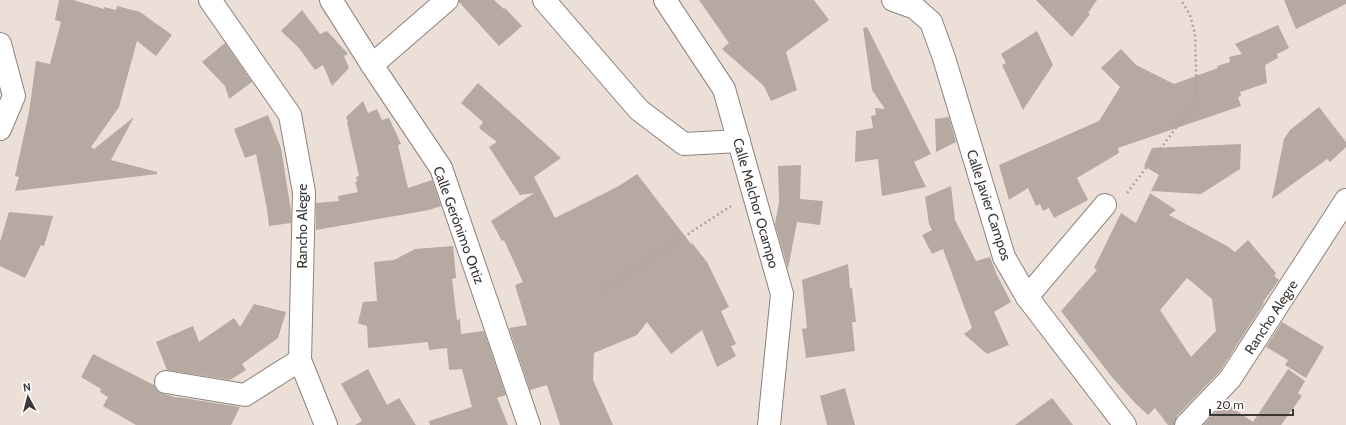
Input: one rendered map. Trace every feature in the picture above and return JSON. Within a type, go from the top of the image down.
[{"type":"street","name":"Rancho Alegre","points":[[210,0],[290,115],[304,192],[300,360],[326,425]]},
{"type":"street","name":"Calle Gerónimo Ortiz","points":[[331,0],[372,65],[441,168],[529,425]]},
{"type":"street","points":[[372,65],[447,0]]},
{"type":"street","points":[[544,0],[639,110],[684,144],[738,141]]},
{"type":"street","name":"Calle Melchor Ocampo","points":[[665,0],[724,89],[782,294],[769,425]]},
{"type":"street","name":"Calle Javier Campos","points":[[892,0],[915,8],[931,22],[944,58],[1004,257],[1027,297],[1125,425]]},
{"type":"street","points":[[0,44],[14,96],[0,129]]},
{"type":"street","name":"Rancho Alegre","points":[[1186,425],[1230,379],[1346,200]]},
{"type":"street","points":[[1027,297],[1105,205]]},
{"type":"street","points":[[166,382],[245,395],[300,360]]},
{"type":"path","points":[[1105,205],[1113,211],[1197,100],[1195,34],[1190,15],[1181,0]]},
{"type":"path","points":[[604,289],[754,192]]},
{"type":"building","points":[[59,0],[73,0],[104,9],[104,7],[116,10],[117,6],[140,12],[172,35],[156,56],[137,41],[119,107],[91,147],[94,149],[134,117],[111,160],[157,172],[157,174],[15,191],[19,177],[15,176],[29,112],[36,61],[50,64],[61,22],[55,20]]},
{"type":"building","points":[[459,0],[494,0],[504,9],[505,8],[522,26],[499,46],[459,2]]},
{"type":"building","points":[[699,0],[814,0],[829,20],[786,52],[797,90],[771,101],[764,86],[722,49],[729,43]]},
{"type":"building","points":[[1036,0],[1097,0],[1088,13],[1090,14],[1072,37]]},
{"type":"building","points":[[1284,0],[1346,0],[1346,4],[1296,29]]},
{"type":"building","points":[[302,10],[320,34],[327,31],[348,54],[344,56],[349,68],[332,86],[323,65],[315,70],[298,47],[281,31]]},
{"type":"building","points":[[1278,25],[1289,48],[1277,54],[1278,58],[1265,65],[1267,83],[1240,92],[1241,96],[1238,97],[1241,106],[1118,148],[1119,153],[1077,178],[1088,200],[1054,218],[1049,208],[1043,211],[1040,204],[1036,206],[1028,188],[1009,200],[999,165],[1099,121],[1120,87],[1101,68],[1121,49],[1136,65],[1174,84],[1230,62],[1229,57],[1242,54],[1235,44]]},
{"type":"building","points":[[867,27],[931,154],[914,162],[926,187],[882,196],[878,159],[855,162],[856,131],[873,128],[871,116],[876,115],[875,108],[885,109],[872,90],[863,28]]},
{"type":"building","points":[[1037,31],[1053,65],[1023,110],[1002,65],[1006,63],[1001,54]]},
{"type":"building","points":[[225,43],[252,82],[229,99],[225,86],[202,62]]},
{"type":"building","points":[[478,83],[561,158],[534,177],[555,218],[617,187],[637,174],[691,244],[692,243],[707,262],[729,307],[721,311],[736,344],[731,346],[736,356],[717,367],[702,330],[671,354],[647,322],[637,335],[594,353],[593,380],[613,425],[560,425],[547,385],[530,390],[509,328],[527,325],[515,285],[523,282],[504,240],[502,241],[491,221],[534,193],[520,195],[489,147],[497,142],[479,128],[483,122],[461,103]]},
{"type":"building","points":[[363,101],[368,113],[377,109],[382,120],[389,118],[401,144],[398,145],[408,188],[432,180],[441,206],[429,210],[316,230],[316,203],[339,201],[338,196],[358,192],[355,182],[357,182],[356,177],[359,176],[346,117]]},
{"type":"building","points":[[1319,107],[1346,142],[1346,147],[1330,162],[1327,159],[1272,199],[1284,139],[1290,130]]},
{"type":"building","points":[[268,115],[281,148],[291,211],[291,223],[269,226],[256,154],[245,158],[234,129]]},
{"type":"building","points":[[949,117],[956,142],[936,152],[935,119]]},
{"type":"building","points":[[1241,144],[1240,169],[1201,194],[1151,191],[1159,175],[1144,166],[1152,148]]},
{"type":"building","points":[[801,165],[800,199],[823,201],[820,225],[797,222],[788,269],[775,224],[779,202],[778,166]]},
{"type":"building","points":[[951,186],[955,220],[976,261],[990,257],[997,275],[1011,302],[994,312],[1009,345],[987,354],[964,334],[972,328],[943,249],[932,254],[922,235],[932,230],[929,224],[925,197]]},
{"type":"building","points":[[1150,193],[1176,210],[1169,215],[1227,246],[1235,252],[1248,240],[1276,273],[1274,276],[1279,280],[1263,302],[1264,303],[1220,371],[1177,416],[1174,425],[1168,425],[1155,408],[1148,415],[1135,403],[1111,376],[1061,311],[1097,270],[1094,268],[1121,213],[1136,223]],"holes":[[[1187,278],[1212,299],[1216,331],[1191,357],[1160,310]]]},
{"type":"building","points":[[9,212],[53,216],[44,246],[41,245],[25,278],[0,266],[0,242]]},
{"type":"building","points":[[453,246],[456,278],[452,279],[457,320],[460,319],[461,334],[484,331],[506,395],[497,398],[508,425],[430,425],[429,421],[472,407],[462,369],[449,370],[447,348],[429,350],[428,342],[368,348],[367,326],[358,323],[363,302],[377,301],[374,262],[394,260],[415,249]]},
{"type":"building","points":[[848,264],[850,288],[852,288],[856,322],[852,322],[855,351],[806,358],[802,329],[807,328],[802,280]]},
{"type":"building","points":[[254,304],[286,312],[278,338],[242,364],[246,370],[230,380],[167,370],[156,342],[193,326],[199,342],[234,318],[240,327]]},
{"type":"building","points":[[1282,322],[1324,347],[1306,378],[1285,365],[1288,360],[1266,347]]},
{"type":"building","points":[[93,354],[154,385],[158,391],[164,394],[178,398],[177,397],[240,407],[231,425],[136,425],[103,406],[108,397],[100,392],[101,389],[81,377]]},
{"type":"building","points":[[368,369],[387,405],[399,398],[416,425],[355,425],[362,421],[341,384]]},
{"type":"building","points":[[1288,369],[1305,381],[1298,393],[1302,396],[1281,425],[1203,425],[1225,403],[1253,422]]},
{"type":"building","points":[[845,388],[855,425],[827,425],[820,396]]},
{"type":"building","points":[[1052,398],[1073,425],[1015,425]]}]
